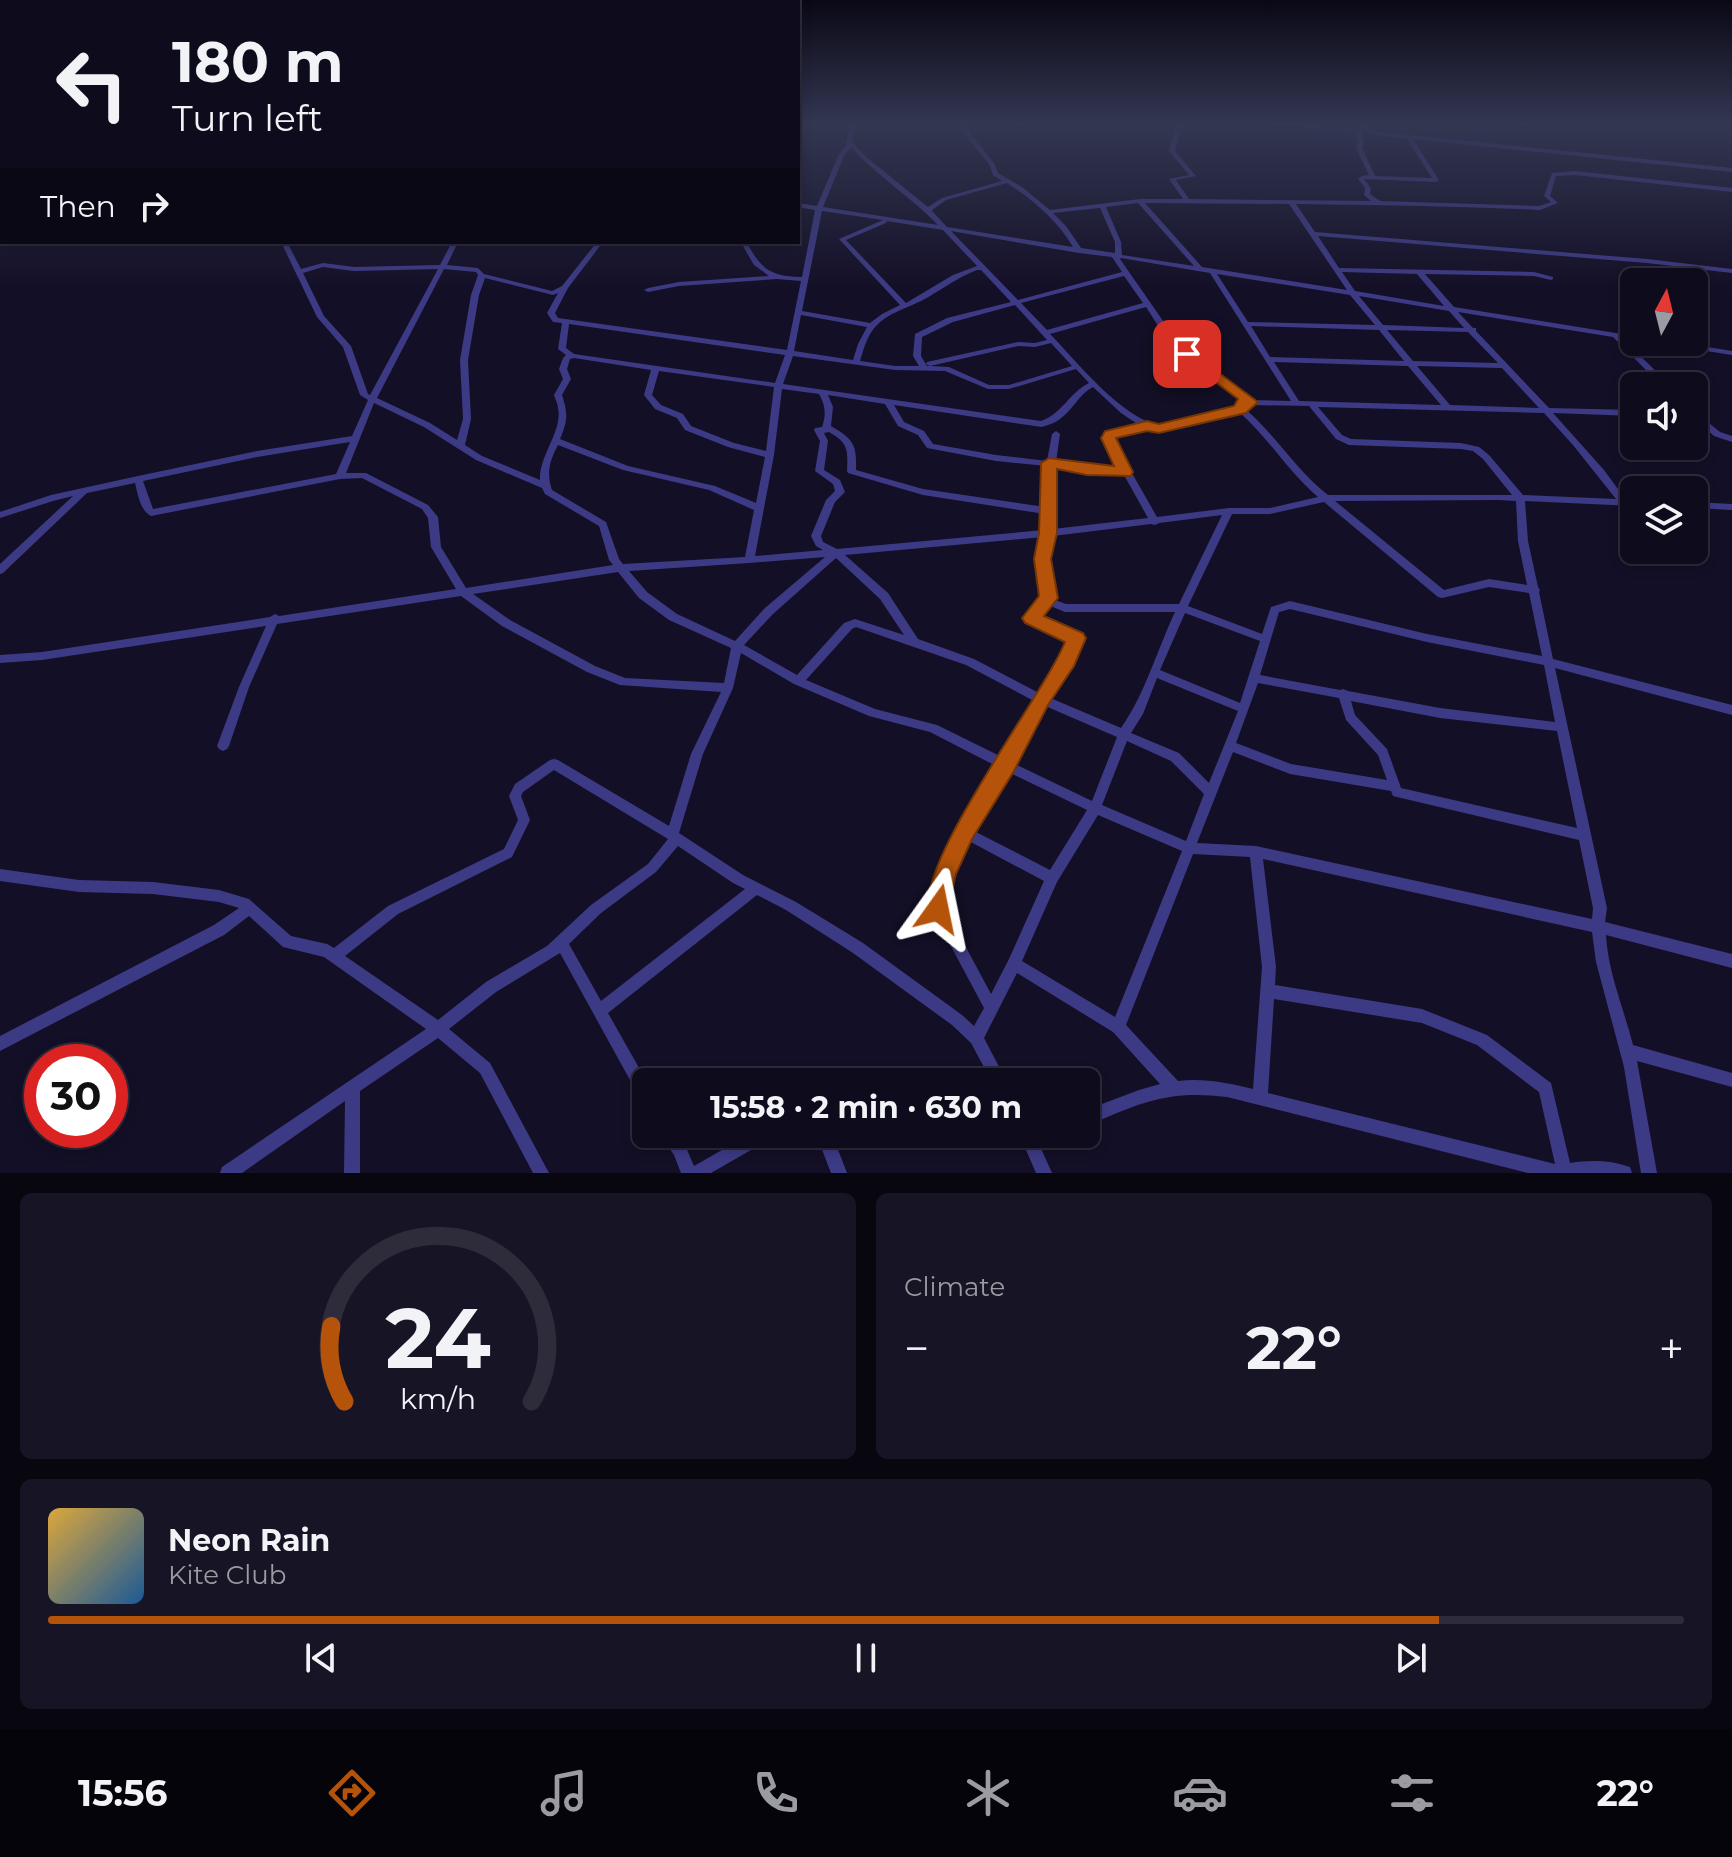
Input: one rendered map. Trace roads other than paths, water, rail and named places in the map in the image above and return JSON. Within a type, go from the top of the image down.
[{"type":"street","points":[[749,560],[770,455],[778,387],[790,352],[819,208],[831,179]]},
{"type":"street","points":[[892,179],[929,211],[1076,367],[1132,419],[1159,429],[1241,409]]},
{"type":"street","points":[[1004,179],[1055,216],[1071,234],[1079,251]]},
{"type":"street","points":[[1174,179],[1188,202]]},
{"type":"street","points":[[1364,179],[1361,179],[1368,188],[1367,195],[1380,204]]},
{"type":"street","points":[[1396,179],[1435,179]]},
{"type":"street","points":[[1048,212],[1140,201],[1552,206],[1555,203],[1547,196],[1551,179]]},
{"type":"street","points":[[1621,179],[1732,190]]},
{"type":"street","points":[[929,211],[944,199],[1008,181]]},
{"type":"street","points":[[1140,201],[1201,270]]},
{"type":"street","points":[[1291,202],[1352,293],[1448,408]]},
{"type":"street","points":[[800,205],[1620,336]]},
{"type":"street","points":[[1102,205],[1118,242],[1117,257],[1148,304],[1187,354],[1250,402]]},
{"type":"street","points":[[886,221],[842,239],[903,304]]},
{"type":"street","points":[[1313,234],[1647,261],[1732,271]]},
{"type":"street","points":[[285,244],[321,317],[347,346],[364,395],[427,425],[479,458],[545,486]]},
{"type":"street","points":[[340,476],[372,401],[454,244]]},
{"type":"street","points":[[598,244],[565,288],[551,313],[556,320],[856,361],[946,369],[988,387],[1009,387],[1076,367]]},
{"type":"street","points":[[746,246],[753,262],[774,278]]},
{"type":"street","points":[[298,272],[323,265],[342,265],[354,269],[467,268],[478,270],[482,275],[553,293],[565,288]]},
{"type":"street","points":[[856,361],[862,339],[872,326],[903,304],[931,292],[960,273],[982,267]]},
{"type":"street","points":[[1336,270],[1534,274],[1551,278]]},
{"type":"street","points":[[1212,271],[1296,403]]},
{"type":"street","points":[[923,366],[917,356],[918,336],[950,320],[1127,273]]},
{"type":"street","points":[[1420,273],[1620,492]]},
{"type":"street","points":[[460,447],[467,419],[464,360],[475,295],[482,275]]},
{"type":"street","points":[[648,290],[679,284],[805,279]]},
{"type":"street","points":[[1044,333],[1148,304]]},
{"type":"street","points":[[798,312],[872,326]]},
{"type":"street","points":[[566,321],[562,349],[571,355],[563,369],[567,379],[558,395],[563,416],[556,441],[544,462],[545,486],[548,492],[603,524],[619,568],[628,574],[643,595],[673,617],[737,646],[798,681],[873,713],[933,728],[1095,808],[1189,848],[1256,852],[1597,927],[1732,961]]},
{"type":"street","points":[[1245,324],[1473,330]]},
{"type":"street","points":[[1615,335],[1653,372]]},
{"type":"street","points":[[912,368],[1018,344],[1035,345],[1051,341]]},
{"type":"street","points":[[1708,349],[1732,353]]},
{"type":"street","points":[[569,357],[1042,424],[1055,420],[1067,410],[1076,392],[1093,384]]},
{"type":"street","points":[[1268,359],[1504,366]]},
{"type":"street","points":[[655,369],[648,395],[658,407],[680,416],[688,428],[731,445],[770,455]]},
{"type":"street","points":[[823,394],[831,418],[826,430],[818,430],[824,441],[819,471],[837,482],[840,492],[831,500],[816,536],[819,544],[836,552],[884,596],[914,642]]},
{"type":"street","points":[[1241,409],[1243,403],[1250,402],[1620,413]]},
{"type":"street","points":[[889,403],[901,424],[921,433],[930,446],[996,458],[1125,472]]},
{"type":"street","points":[[1311,404],[1339,437],[1349,442],[1476,449],[1520,498],[1523,541],[1600,908],[1597,927],[1610,993],[1628,1051],[1649,1173]]},
{"type":"street","points":[[1241,409],[1256,422],[1307,483],[1442,594],[1489,583],[1535,590]]},
{"type":"street","points":[[826,426],[851,442],[851,471],[856,473],[923,492],[1048,511]]},
{"type":"street","points":[[1147,426],[1110,434],[1108,438],[1155,522]]},
{"type":"street","points":[[1708,426],[1717,434],[1732,439]]},
{"type":"street","points":[[1056,434],[1049,463],[1048,533],[1043,559],[1048,598],[1065,608],[1183,608],[1265,639]]},
{"type":"street","points":[[0,515],[39,501],[138,479],[273,451],[355,438]]},
{"type":"street","points":[[556,441],[626,468],[712,488],[759,508]]},
{"type":"street","points":[[138,479],[151,513],[340,476],[363,475],[425,507],[433,517],[436,547],[463,592],[506,623],[604,676],[624,682],[728,688]]},
{"type":"street","points":[[0,570],[84,491]]},
{"type":"street","points":[[0,659],[42,656],[275,618],[619,568],[749,560],[1048,533],[1229,511],[1270,511],[1328,498],[1520,498],[1620,503]]},
{"type":"street","points":[[1708,506],[1732,507]]},
{"type":"street","points":[[976,1038],[1014,964],[1052,878],[1095,808],[1124,733],[1137,714],[1229,511]]},
{"type":"street","points":[[228,1173],[438,1029],[491,987],[562,944],[596,909],[652,868],[675,836],[697,754],[728,688],[737,646],[769,611],[836,552]]},
{"type":"street","points":[[992,1009],[938,909],[945,873],[964,832],[1067,660],[1076,638],[1032,618],[1048,598]]},
{"type":"street","points":[[1118,1027],[1231,746],[1275,610],[1290,605],[1427,638],[1549,662],[1732,710]]},
{"type":"street","points":[[223,746],[244,687],[275,618]]},
{"type":"street","points":[[798,681],[848,626],[855,623],[970,662],[1041,699],[1175,757],[1210,792]]},
{"type":"street","points":[[1154,672],[1244,709]]},
{"type":"street","points":[[1255,678],[1440,713],[1562,727]]},
{"type":"street","points":[[1343,693],[1350,717],[1383,752],[1394,786],[1404,795],[1584,835]]},
{"type":"street","points":[[1231,746],[1290,769],[1394,786]]},
{"type":"street","points":[[334,956],[393,910],[508,853],[524,820],[515,796],[519,788],[554,764],[675,836],[755,889],[791,906],[858,948],[976,1038],[992,1068]]},
{"type":"street","points":[[964,832],[1052,878]]},
{"type":"street","points":[[1256,852],[1269,967],[1260,1098]]},
{"type":"street","points":[[0,875],[79,886],[153,888],[219,896],[244,903],[288,942],[315,947],[334,956],[438,1029],[491,1076],[541,1173]]},
{"type":"street","points":[[600,1011],[755,889]]},
{"type":"street","points":[[0,1044],[207,937],[250,908]]},
{"type":"street","points":[[562,944],[632,1069]]},
{"type":"street","points":[[1014,964],[1118,1027],[1173,1087]]},
{"type":"street","points":[[1268,991],[1422,1016],[1482,1040],[1546,1088],[1564,1170]]},
{"type":"street","points":[[1628,1051],[1732,1080]]},
{"type":"street","points":[[1100,1113],[1173,1087],[1192,1085],[1260,1098],[1555,1172],[1593,1168],[1624,1173]]},
{"type":"street","points":[[352,1173],[353,1089]]},
{"type":"street","points":[[678,1148],[689,1173]]},
{"type":"street","points":[[696,1173],[740,1148]]},
{"type":"street","points":[[829,1148],[839,1173]]},
{"type":"street","points":[[1037,1148],[1044,1173]]}]
